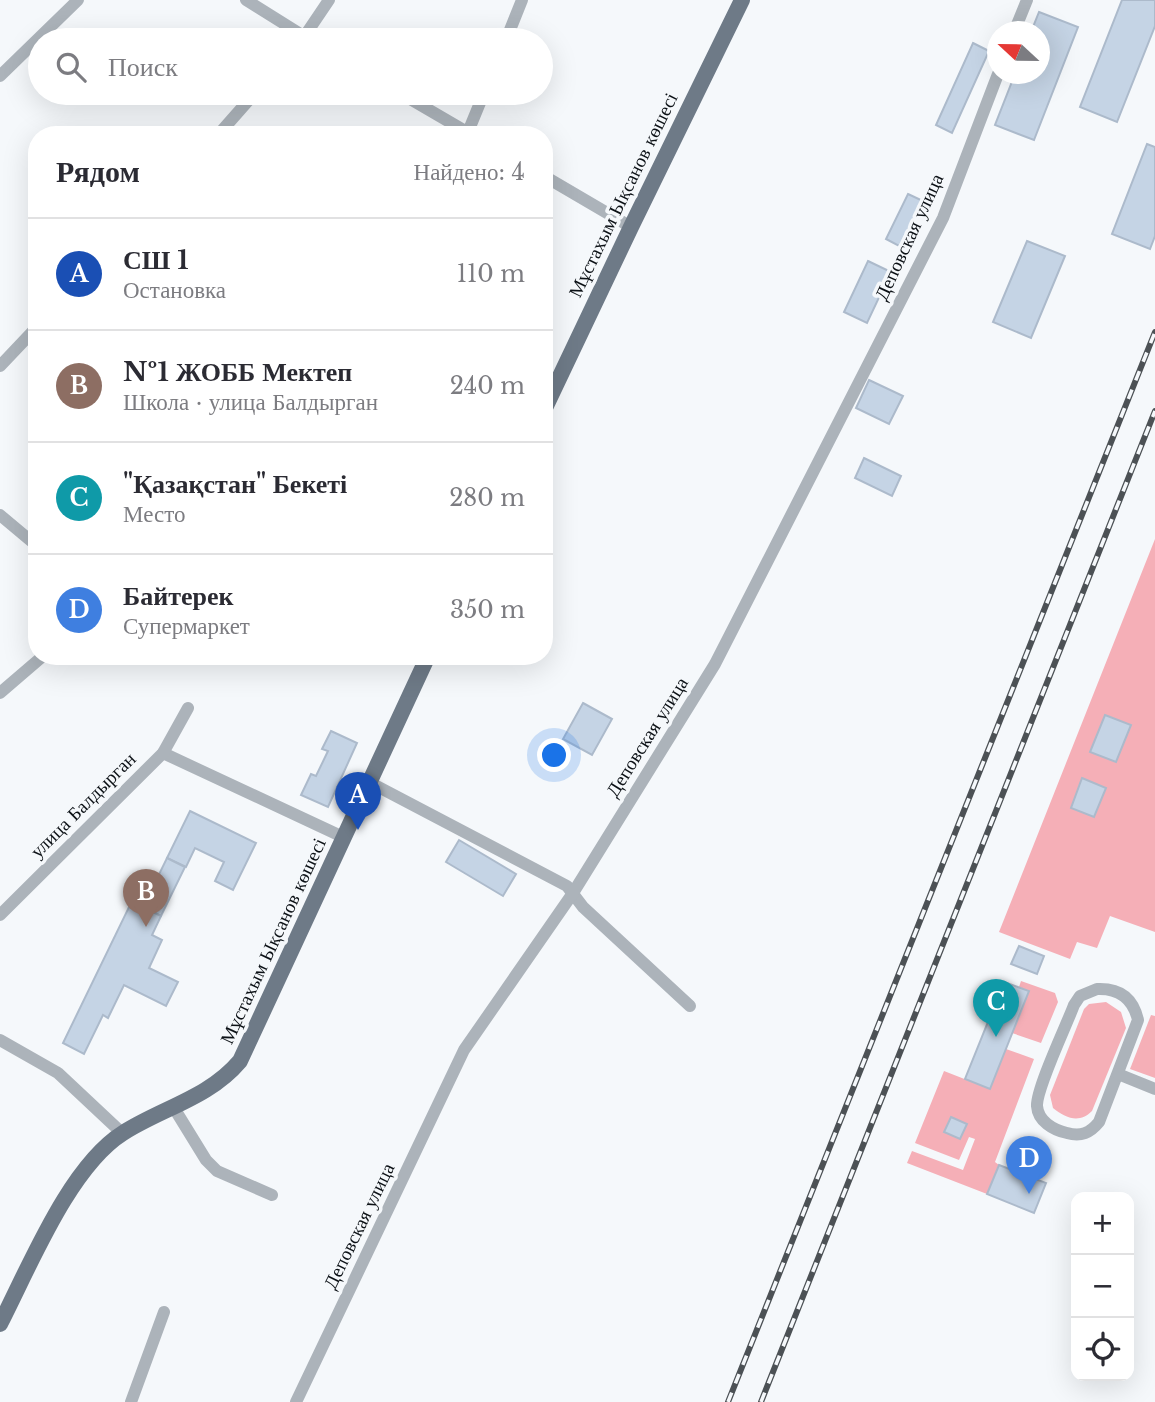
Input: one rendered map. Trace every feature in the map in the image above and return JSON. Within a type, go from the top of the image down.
[{"type":"main road","name":"Мұстахым Ықсанов көшесі","points":[[553,391],[742,0]]},
{"type":"main road","name":"Мұстахым Ықсанов көшесі","points":[[0,1324],[61,1207],[100,1153],[122,1133],[218,1083],[240,1061],[424,665]]},
{"type":"street","points":[[49,28],[78,0]]},
{"type":"street","points":[[246,0],[288,28]]},
{"type":"street","points":[[312,28],[329,0]]},
{"type":"street","points":[[511,28],[522,0]]},
{"type":"street","points":[[1018,21],[1027,0]]},
{"type":"street","points":[[0,76],[28,49]]},
{"type":"street","name":"Деповская улица","points":[[296,1402],[464,1050],[573,893],[715,664],[943,218],[994,84]]},
{"type":"street","points":[[226,126],[244,105]]},
{"type":"street","points":[[421,105],[458,126]]},
{"type":"street","points":[[472,126],[480,105]]},
{"type":"street","points":[[553,181],[631,227]]},
{"type":"street","points":[[0,366],[28,336]]},
{"type":"street","points":[[0,515],[28,538]]},
{"type":"street","points":[[0,693],[33,665]]},
{"type":"street","name":"улица Балдырган","points":[[0,915],[163,752],[188,708]]},
{"type":"street","name":"улица Балдырган","points":[[163,752],[343,837]]},
{"type":"street","points":[[369,782],[563,883],[583,907],[690,1006]]},
{"type":"street","points":[[1105,989],[1122,994],[1136,1011],[1136,1029],[1118,1074],[1099,1122],[1088,1133],[1079,1136],[1061,1132],[1044,1121],[1039,1114],[1038,1096],[1074,1004],[1088,991],[1105,989]]},
{"type":"street","points":[[0,1040],[58,1073],[122,1133]]},
{"type":"street","points":[[1118,1074],[1155,1089]]},
{"type":"street","points":[[174,1108],[206,1160],[217,1171],[272,1195]]},
{"type":"street","points":[[131,1402],[164,1312]]},
{"type":"shaded area","points":[[1155,539],[1155,932],[1110,916],[1097,948],[1077,942],[1070,959],[999,932]]},
{"type":"shaded area","points":[[1021,981],[1055,993],[1058,1002],[1041,1043],[1012,1033],[1029,992],[1019,987]]},
{"type":"shaded area","points":[[1106,1002],[1121,1012],[1126,1028],[1092,1111],[1082,1117],[1068,1117],[1053,1108],[1050,1095],[1084,1009],[1089,1004]]},
{"type":"shaded area","points":[[1151,1015],[1155,1016],[1155,1078],[1130,1069]]},
{"type":"shaded area","points":[[1006,1049],[1034,1059],[995,1162],[999,1165],[987,1194],[907,1163],[912,1151],[963,1170],[975,1139],[969,1137],[959,1160],[915,1143],[944,1071],[990,1089]]},
{"type":"building","points":[[1122,0],[1155,0],[1155,26],[1117,122],[1080,107]]},
{"type":"building","points":[[1039,12],[1078,27],[1034,140],[995,125],[1011,84],[1050,84],[1050,21],[1035,21]]},
{"type":"building","points":[[973,43],[987,50],[987,55],[952,133],[936,125]]},
{"type":"building","points":[[1147,144],[1155,147],[1155,236],[1150,249],[1112,234]]},
{"type":"building","points":[[908,194],[923,201],[901,247],[886,239]]},
{"type":"building","points":[[1027,241],[1065,256],[1031,338],[993,322]]},
{"type":"building","points":[[868,261],[891,272],[867,323],[844,312]]},
{"type":"building","points":[[869,380],[903,396],[889,424],[856,408]]},
{"type":"building","points":[[864,458],[901,476],[892,496],[855,478]]},
{"type":"building","points":[[583,703],[612,719],[592,755],[563,739]]},
{"type":"building","points":[[1105,715],[1131,725],[1116,762],[1090,752]]},
{"type":"building","points":[[331,731],[357,743],[328,807],[301,795],[311,774],[316,776],[328,751],[322,749]]},
{"type":"building","points":[[1082,778],[1106,788],[1094,817],[1071,808]]},
{"type":"building","points":[[190,811],[256,843],[233,890],[215,881],[224,862],[195,848],[186,867],[167,858]]},
{"type":"building","points":[[459,840],[516,874],[503,896],[446,862]]},
{"type":"building","points":[[167,858],[185,867],[161,916],[143,907]]},
{"type":"building","points":[[130,905],[141,910],[143,907],[161,916],[152,935],[162,940],[149,968],[178,982],[166,1006],[124,985],[108,1018],[103,1015],[84,1054],[63,1043]]},
{"type":"building","points":[[1019,946],[1044,956],[1037,974],[1011,964]]},
{"type":"building","points":[[1004,982],[1029,991],[990,1089],[965,1079]]},
{"type":"building","points":[[951,1117],[967,1124],[960,1139],[944,1132]]},
{"type":"building","points":[[999,1165],[1046,1183],[1034,1213],[987,1194]]},
{"type":"railway","points":[[728,1402],[1155,332]]},
{"type":"railway","points":[[761,1402],[1155,411]]},
{"type":"place","name":"СШ 1","points":[[358,830]]},
{"type":"place","name":"№1 ЖОББ Мектеп","points":[[146,927]]},
{"type":"place","name":"\"Қазақстан\" Бекеті","points":[[996,1037]]},
{"type":"place","name":"Байтерек","points":[[1029,1194]]}]
